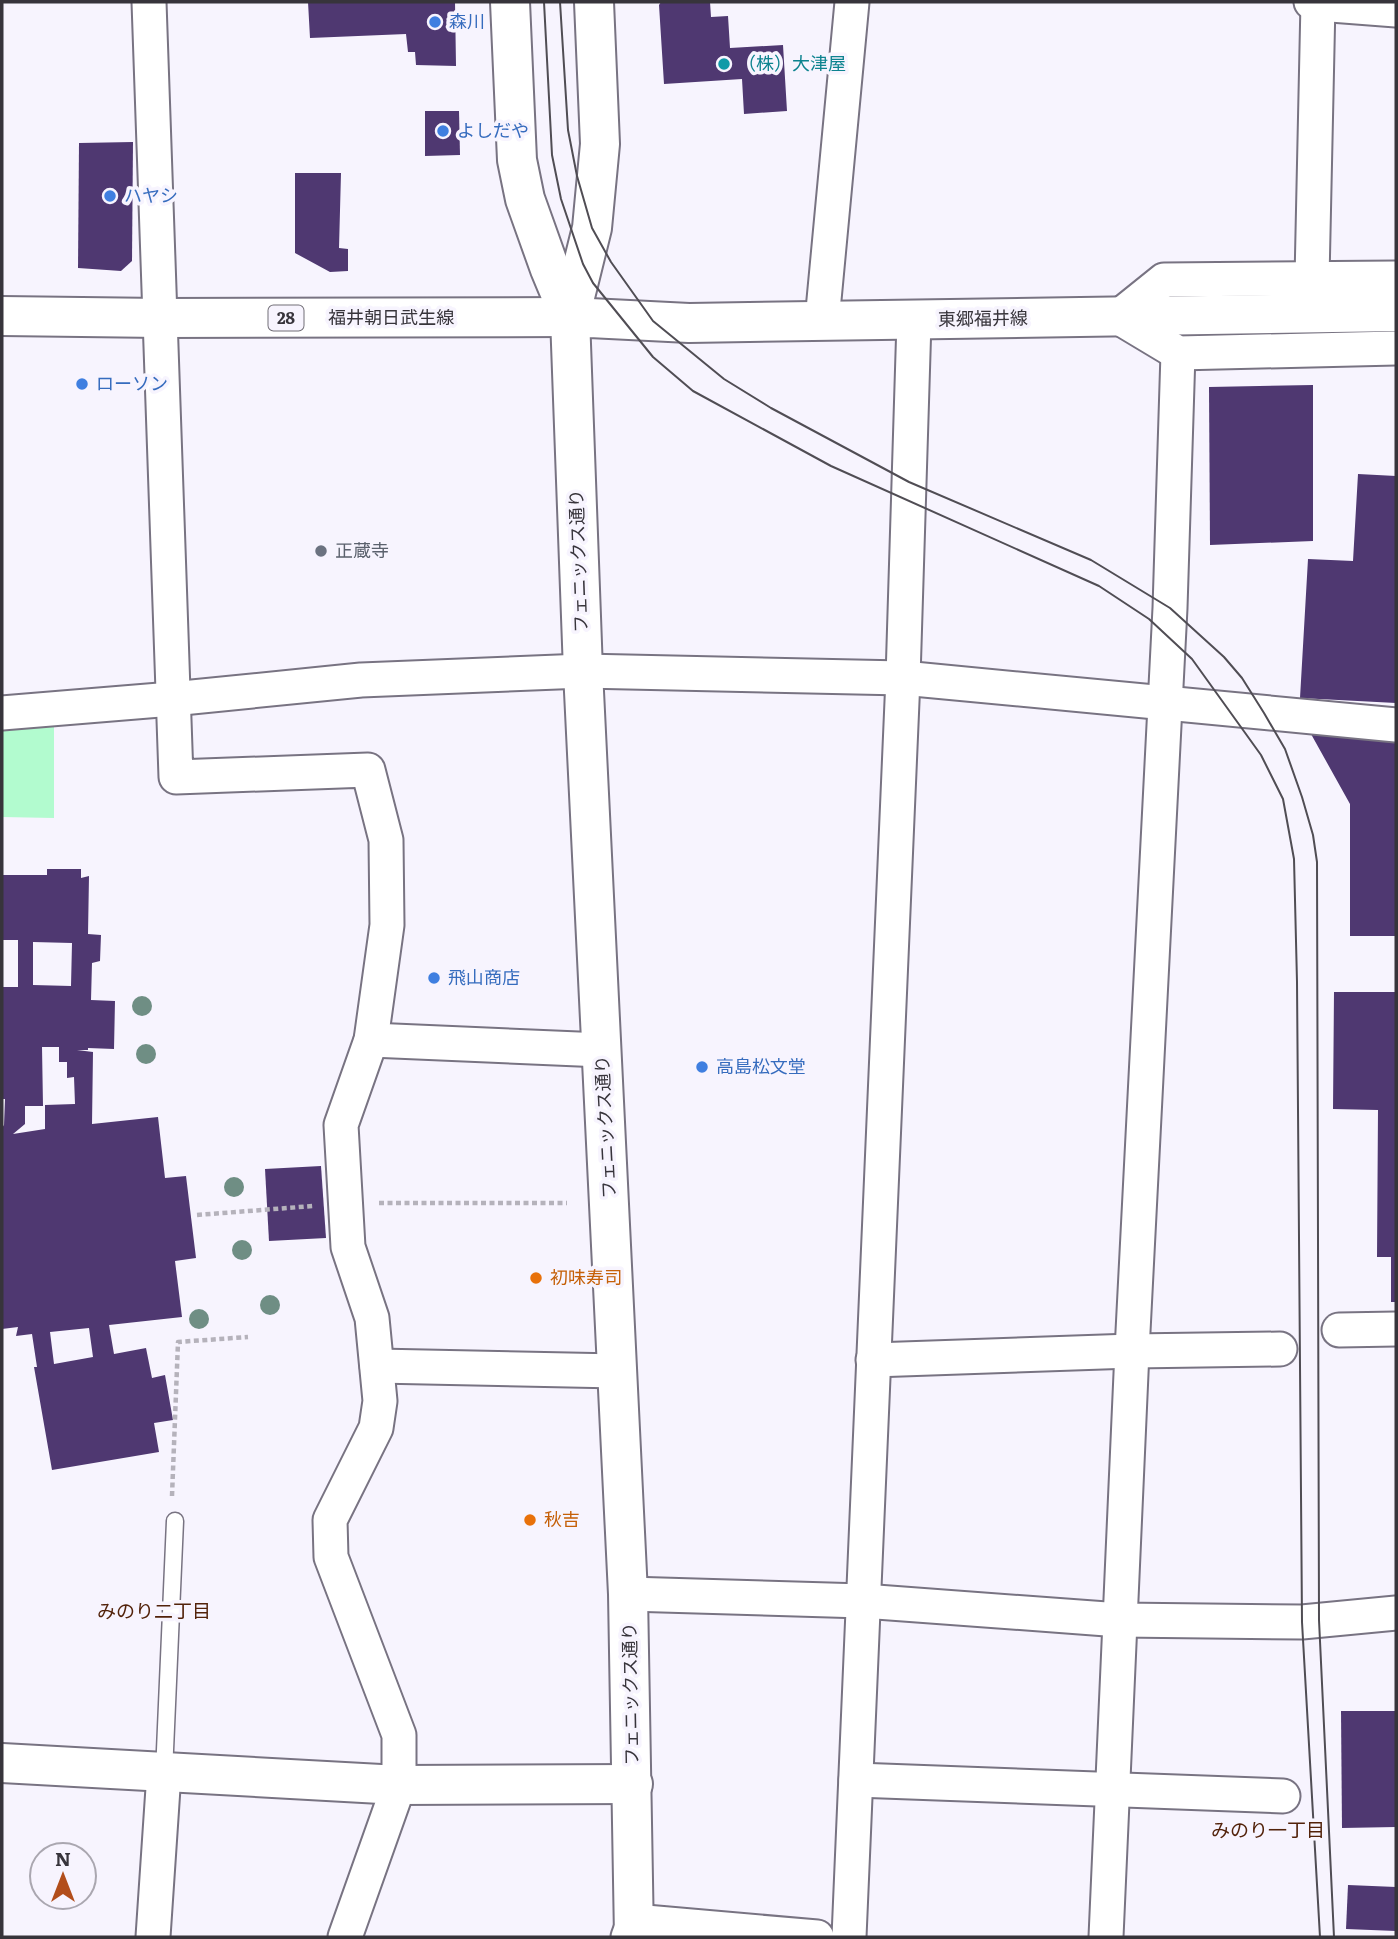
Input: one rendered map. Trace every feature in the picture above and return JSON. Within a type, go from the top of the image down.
[{"type":"main road","name":"フェニックス通り","points":[[510,2],[520,173],[536,232],[570,317]]},
{"type":"main road","name":"フェニックス通り","points":[[594,2],[600,145],[592,228],[570,317],[583,671],[628,1594],[633,1784],[632,1932]]},
{"type":"main road","name":"東郷福井線","points":[[570,317],[690,323],[1396,312]]},
{"type":"main road","name":"福井朝日武生線","points":[[2,316],[570,317]]},
{"type":"main road","points":[[2,1763],[399,1785],[633,1784]]},
{"type":"street","points":[[149,2],[176,777],[368,771],[386,840],[387,925],[371,1040],[341,1125],[348,1247],[372,1318],[380,1401],[376,1428],[330,1521],[331,1557],[399,1735],[399,1785],[345,1937]]},
{"type":"street","points":[[822,321],[852,2]]},
{"type":"street","points":[[1312,279],[1316,3],[1396,10]]},
{"type":"street","points":[[1396,278],[1164,280],[1118,317],[1178,353],[1396,348]]},
{"type":"street","points":[[849,1937],[903,678],[914,321]]},
{"type":"street","points":[[1105,1937],[1170,608],[1178,353]]},
{"type":"street","points":[[2,713],[361,680],[583,671],[903,678],[1396,725]]},
{"type":"street","points":[[371,1040],[602,1050]]},
{"type":"street","points":[[1339,1330],[1396,1329]]},
{"type":"street","points":[[873,1360],[1280,1349]]},
{"type":"street","points":[[377,1366],[618,1371]]},
{"type":"street","points":[[628,1594],[863,1601],[1120,1620],[1302,1622],[1396,1613]]},
{"type":"street","points":[[153,1937],[163,1773]]},
{"type":"street","points":[[856,1780],[1283,1796]]},
{"type":"street","points":[[632,1932],[817,1937]]},
{"type":"lane","points":[[163,1773],[175,1521]]},
{"type":"path","points":[[372,1203],[567,1203]]},
{"type":"path","points":[[197,1215],[318,1205]]},
{"type":"path","points":[[175,1521],[171,1489],[178,1342],[248,1337]]},
{"type":"green space","points":[[54,727],[54,818],[2,817],[2,728]]},
{"type":"building","points":[[308,2],[455,2],[456,66],[416,65],[415,52],[408,52],[406,34],[310,38]]},
{"type":"building","name":"（株）大津屋","points":[[661,2],[710,2],[711,17],[728,16],[730,48],[783,45],[787,111],[744,114],[742,79],[664,84],[659,5]]},
{"type":"building","points":[[425,111],[459,111],[460,155],[425,156]]},
{"type":"building","points":[[133,142],[132,261],[121,271],[78,268],[79,143]]},
{"type":"building","points":[[295,173],[341,173],[339,248],[348,249],[348,271],[330,272],[295,253]]},
{"type":"building","points":[[1313,385],[1313,541],[1210,545],[1209,387]]},
{"type":"building","points":[[1358,474],[1396,476],[1396,703],[1300,698],[1308,559],[1353,561]]},
{"type":"building","points":[[1311,734],[1396,738],[1396,936],[1350,936],[1350,804]]},
{"type":"building","points":[[47,869],[81,869],[81,878],[89,876],[88,934],[101,935],[100,961],[92,963],[91,1000],[115,1001],[114,1049],[77,1050],[93,1052],[92,1124],[158,1117],[165,1178],[186,1176],[196,1258],[175,1261],[182,1317],[109,1325],[114,1354],[146,1348],[152,1378],[165,1375],[173,1420],[154,1423],[159,1452],[52,1470],[34,1367],[37,1367],[32,1334],[16,1336],[18,1327],[2,1329],[2,1128],[5,1099],[2,1099],[2,987],[18,987],[18,940],[2,940],[2,875],[47,875]],"holes":[[[33,942],[72,943],[71,986],[33,985]],[[42,1047],[59,1047],[59,1062],[67,1062],[67,1078],[74,1077],[75,1104],[45,1105],[45,1129],[13,1134],[25,1124],[25,1106],[43,1106]],[[89,1328],[93,1357],[54,1364],[50,1332]]]},
{"type":"building","points":[[1334,992],[1396,992],[1396,1302],[1391,1302],[1391,1257],[1377,1257],[1378,1110],[1333,1109]]},
{"type":"building","points":[[321,1166],[326,1238],[269,1241],[265,1169]]},
{"type":"building","points":[[1341,1711],[1396,1711],[1396,1827],[1342,1828]]},
{"type":"building","points":[[1348,1885],[1396,1887],[1396,1931],[1346,1929]]},
{"type":"tram line","points":[[544,2],[552,155],[561,199],[583,264],[593,283],[653,357],[693,391],[831,466],[1099,586],[1149,619],[1192,659],[1261,755],[1283,799],[1294,859],[1302,1622],[1320,1937]]},
{"type":"tram line","points":[[560,2],[568,130],[577,176],[592,228],[611,262],[653,321],[724,379],[771,408],[909,482],[1091,560],[1170,608],[1224,657],[1242,678],[1285,749],[1313,835],[1317,862],[1319,1620],[1334,1937]]},
{"type":"place","name":"森川","points":[[435,22]]},
{"type":"place","name":"（株）大津屋","points":[[724,64]]},
{"type":"place","name":"よしだや","points":[[443,131]]},
{"type":"place","name":"ハヤシ","points":[[110,196]]},
{"type":"place","name":"ローソン","points":[[82,384]]},
{"type":"place","name":"正蔵寺","points":[[321,551]]},
{"type":"place","name":"飛山商店","points":[[434,978]]},
{"type":"place","name":"高島松文堂","points":[[702,1067]]},
{"type":"place","name":"初味寿司","points":[[536,1278]]},
{"type":"place","name":"秋吉","points":[[530,1520]]},
{"type":"district","name":"みのり二丁目","points":[[154,1611]]},
{"type":"district","name":"みのり一丁目","points":[[1268,1830]]}]
